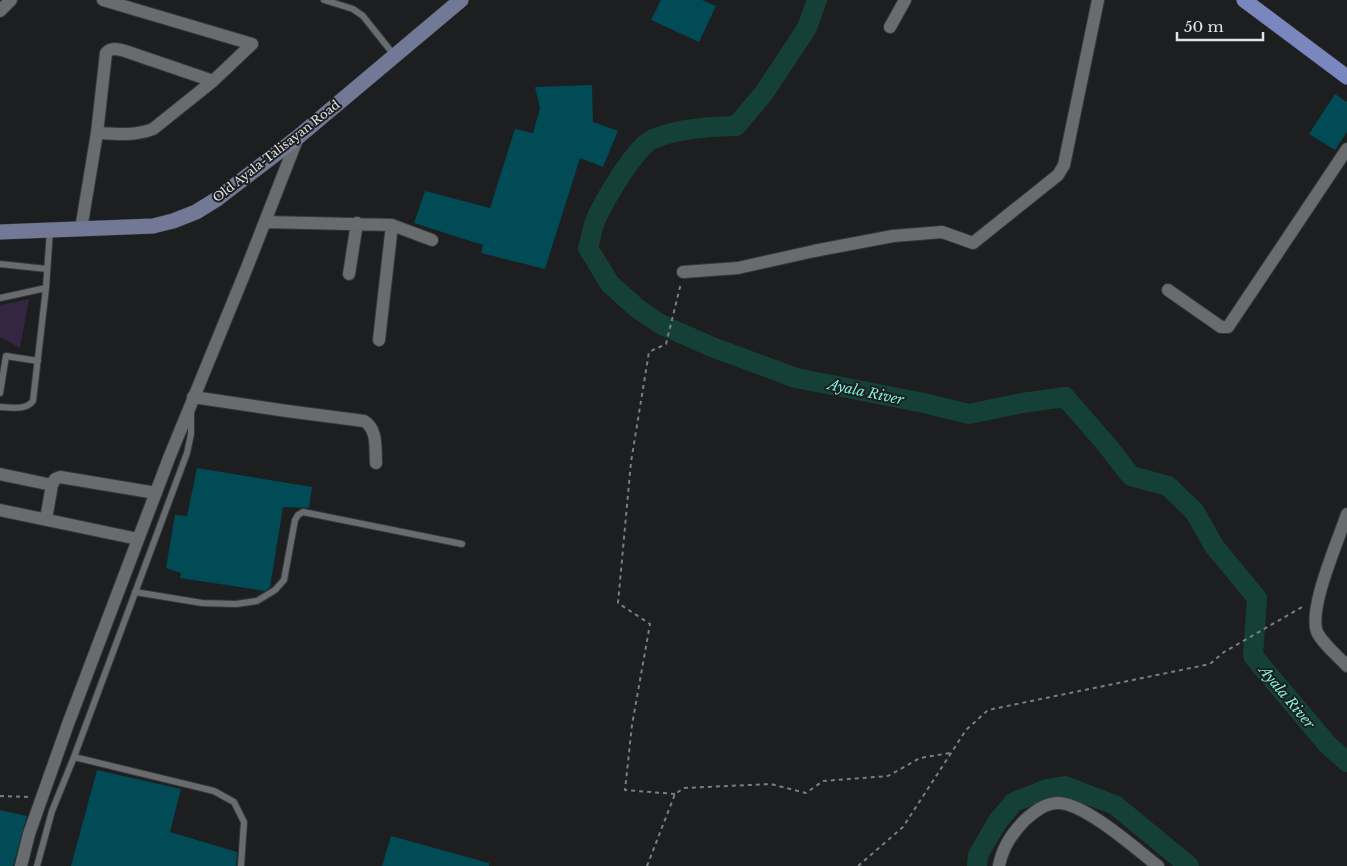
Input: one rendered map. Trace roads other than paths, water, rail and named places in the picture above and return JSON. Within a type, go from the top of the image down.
[{"type":"main road","points":[[1244,0],[1347,77]]},
{"type":"street","points":[[0,11],[11,0]]},
{"type":"street","points":[[96,133],[131,134],[143,133],[153,129],[213,81],[252,44],[103,0]]},
{"type":"street","name":"Old Ayala-Talisayan Road","points":[[0,232],[153,226],[196,212],[217,199],[298,137],[461,0]]},
{"type":"street","points":[[890,27],[905,0]]},
{"type":"street","points":[[683,272],[738,268],[893,236],[942,232],[973,243],[1058,175],[1064,165],[1098,0]]},
{"type":"street","points":[[80,229],[96,133],[106,53],[109,50],[125,51],[213,81]]},
{"type":"street","points":[[20,866],[29,834],[68,724],[138,539],[298,137]]},
{"type":"street","points":[[1168,290],[1221,327],[1228,327],[1347,149]]},
{"type":"street","points":[[265,222],[392,224],[432,240]]},
{"type":"street","points":[[349,274],[357,223]]},
{"type":"street","points":[[379,340],[392,224]]},
{"type":"street","points":[[192,400],[364,421],[372,429],[374,435],[376,463]]},
{"type":"street","points":[[0,474],[52,485]]},
{"type":"street","points":[[46,519],[52,485],[55,479],[60,477],[156,493]]},
{"type":"street","points":[[0,510],[138,539]]},
{"type":"street","points":[[1347,514],[1318,598],[1316,626],[1318,634],[1347,666]]},
{"type":"street","points":[[999,866],[1004,849],[1022,823],[1032,814],[1049,804],[1060,803],[1086,814],[1107,827],[1158,866]]},
{"type":"lane","points":[[324,0],[353,9],[362,16],[395,56]]},
{"type":"lane","points":[[0,408],[29,406],[33,401],[46,288],[50,230]]},
{"type":"lane","points":[[0,264],[47,269]]},
{"type":"lane","points":[[0,298],[46,288]]},
{"type":"lane","points":[[0,393],[3,355],[38,360]]},
{"type":"lane","points":[[37,866],[52,811],[74,757],[186,453],[191,434],[192,400]]},
{"type":"lane","points":[[135,592],[202,603],[236,604],[257,601],[275,590],[284,580],[295,520],[303,512],[462,544]]},
{"type":"lane","points":[[74,757],[214,791],[234,802],[244,822],[241,866]]},
{"type":"waterway","name":"Ayala River","points":[[817,0],[807,28],[764,93],[736,126],[673,132],[653,139],[638,152],[613,188],[600,211],[588,248],[610,284],[638,309],[662,325],[712,347],[796,378],[924,403],[969,414],[1022,403],[1065,397],[1131,476],[1168,486],[1195,512],[1214,546],[1257,598],[1253,656],[1327,744],[1347,762]]},
{"type":"waterway","name":"Ayala River","points":[[977,866],[978,855],[998,821],[1014,802],[1047,789],[1065,786],[1115,805],[1189,866]]}]
